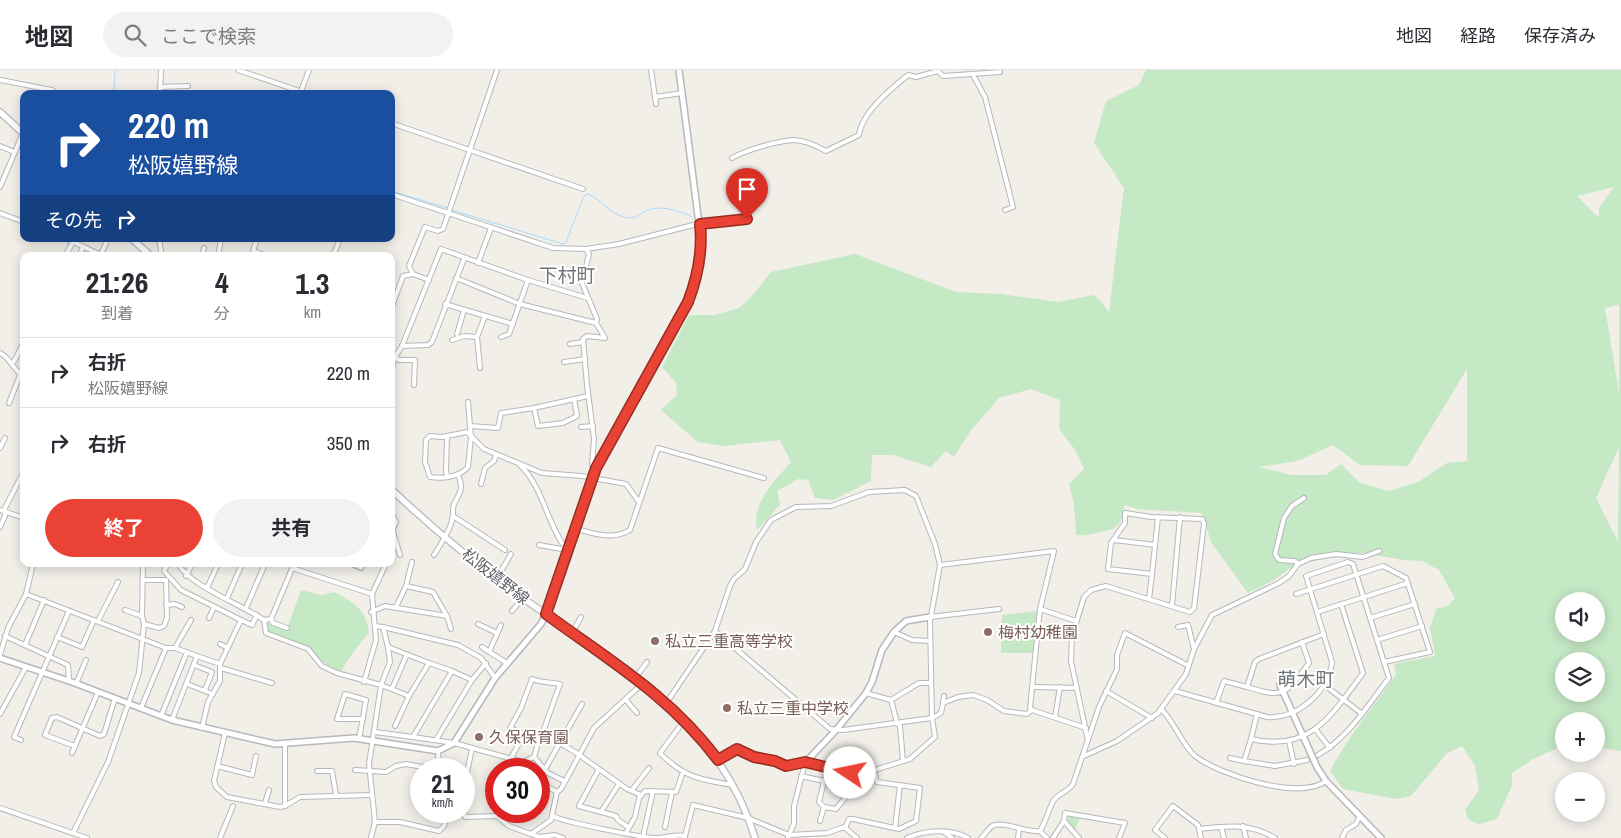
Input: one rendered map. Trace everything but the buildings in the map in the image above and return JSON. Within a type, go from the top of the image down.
[{"type":"main road","points":[[0,112],[20,130]]},
{"type":"main road","points":[[135,242],[147,252]]},
{"type":"main road","name":"松阪嬉野線","points":[[395,495],[499,580],[636,677],[667,702],[685,720],[718,760],[733,785],[755,838]]},
{"type":"street","points":[[161,70],[160,87],[188,86]]},
{"type":"street","points":[[238,70],[293,90]]},
{"type":"street","points":[[302,90],[309,70]]},
{"type":"street","points":[[412,274],[409,266],[425,227],[438,231],[443,229],[497,70]]},
{"type":"street","points":[[651,70],[656,104]]},
{"type":"street","points":[[32,567],[26,594],[5,636],[0,657],[172,720],[275,744],[359,738],[438,751],[454,743],[495,678],[541,624],[596,468],[688,302],[697,277],[700,260],[700,224],[679,70]]},
{"type":"street","points":[[732,158],[740,153],[792,140],[801,141],[826,151],[859,136],[860,128],[872,110],[908,75],[916,77],[938,70],[943,76],[1000,72]]},
{"type":"street","points":[[973,75],[985,97],[1013,208],[1005,210]]},
{"type":"street","points":[[0,80],[52,90]]},
{"type":"street","points":[[655,97],[682,93]]},
{"type":"street","points":[[395,124],[583,189]]},
{"type":"street","points":[[0,186],[20,139]]},
{"type":"street","points":[[0,146],[14,152]]},
{"type":"street","points":[[395,195],[554,248],[586,248],[636,242],[700,224],[747,219]]},
{"type":"street","points":[[0,213],[20,220]]},
{"type":"street","points":[[478,263],[490,228]]},
{"type":"street","points":[[67,252],[73,242]]},
{"type":"street","points":[[78,242],[92,252]]},
{"type":"street","points":[[203,252],[204,248]]},
{"type":"street","points":[[586,248],[589,254],[582,283],[597,319],[596,323],[605,338],[587,336],[583,342],[594,439],[592,465],[596,468]]},
{"type":"street","points":[[414,385],[415,360],[399,360],[395,357],[402,346],[441,249],[464,259],[587,298]]},
{"type":"street","points":[[402,346],[428,345],[432,342],[445,304],[464,259]]},
{"type":"street","points":[[573,268],[584,272]]},
{"type":"street","points":[[395,299],[404,276],[412,274],[428,280]]},
{"type":"street","points":[[456,278],[520,304],[596,323]]},
{"type":"street","points":[[501,337],[509,334],[528,280]]},
{"type":"street","points":[[445,304],[513,324]]},
{"type":"street","points":[[457,334],[464,310]]},
{"type":"street","points":[[480,368],[477,337],[485,316]]},
{"type":"street","points":[[452,340],[464,336],[477,337]]},
{"type":"street","points":[[570,344],[583,342]]},
{"type":"street","points":[[12,363],[16,360],[20,351]]},
{"type":"street","points":[[0,353],[6,356],[20,372]]},
{"type":"street","points":[[564,362],[584,359]]},
{"type":"street","points":[[9,403],[20,378]]},
{"type":"street","points":[[470,426],[498,428],[501,413],[588,396]]},
{"type":"street","points":[[534,408],[538,426],[562,423],[576,416],[574,399]]},
{"type":"street","points":[[468,402],[471,437],[468,467],[458,475],[440,479],[430,478],[425,462],[426,440],[430,436],[447,436],[466,432],[471,437],[484,449],[542,473],[592,478],[626,484],[631,488],[639,502]]},
{"type":"street","points":[[581,427],[593,426]]},
{"type":"street","points":[[447,436],[446,472],[448,477]]},
{"type":"street","points":[[0,448],[5,438]]},
{"type":"street","points":[[574,528],[605,536],[625,533],[632,525],[658,448],[764,478]]},
{"type":"street","points":[[481,484],[485,468],[494,461],[496,454]]},
{"type":"street","points":[[518,464],[533,482],[560,542],[567,550]]},
{"type":"street","points":[[434,555],[445,536],[453,516],[454,504],[458,500],[462,488],[458,475]]},
{"type":"street","points":[[0,527],[5,511],[20,479]]},
{"type":"street","points":[[667,702],[715,631],[730,586],[734,579],[745,569],[763,529],[772,520],[796,507],[832,506],[869,492],[910,491],[919,500],[935,544],[940,566],[930,617],[932,718],[935,737],[914,757],[858,773],[836,771],[805,762],[786,766],[775,761],[754,757],[737,749],[718,760]]},
{"type":"street","points":[[1298,564],[1295,561],[1279,560],[1275,554],[1284,518],[1292,506],[1304,498]]},
{"type":"street","points":[[0,510],[20,517]]},
{"type":"street","points":[[1088,741],[1071,648],[1076,621],[1084,597],[1091,590],[1106,586],[1190,612],[1194,608],[1204,524],[1202,519],[1125,513],[1124,523],[1114,540],[1108,570],[1152,574]]},
{"type":"street","points":[[453,516],[505,550]]},
{"type":"street","points":[[1150,599],[1158,517]]},
{"type":"street","points":[[1172,606],[1180,517]]},
{"type":"street","points":[[1114,540],[1155,545]]},
{"type":"street","points":[[395,541],[400,555]]},
{"type":"street","points":[[539,545],[567,550]]},
{"type":"street","points":[[940,566],[1054,551],[1040,609],[1030,708],[1032,710]]},
{"type":"street","points":[[1084,756],[1117,741],[1152,718],[1162,709],[1189,666],[1194,649],[1212,615],[1279,583],[1289,576],[1298,564],[1311,558],[1336,554],[1363,557],[1379,551]]},
{"type":"street","points":[[499,580],[500,573],[511,554]]},
{"type":"street","points":[[396,607],[406,586],[412,562]]},
{"type":"street","points":[[1175,691],[1257,714],[1276,717],[1293,713],[1308,703],[1330,673],[1332,662],[1306,576],[1348,562],[1353,564],[1389,678],[1347,732],[1330,748],[1318,755]]},
{"type":"street","points":[[1296,594],[1385,566],[1406,578],[1430,652],[1384,662]]},
{"type":"street","points":[[73,833],[108,762],[127,702],[139,673],[144,624],[142,616],[143,567]]},
{"type":"street","points":[[166,567],[164,571],[168,579],[181,590],[252,625],[257,615]]},
{"type":"street","points":[[180,567],[186,576],[246,608],[264,620],[270,619]]},
{"type":"street","points":[[186,576],[190,567]]},
{"type":"street","points":[[208,588],[217,567]]},
{"type":"street","points":[[227,598],[241,567]]},
{"type":"street","points":[[246,608],[264,567]]},
{"type":"street","points":[[270,619],[293,567]]},
{"type":"street","points":[[296,567],[372,594]]},
{"type":"street","points":[[364,682],[376,640],[371,612],[372,594],[385,567]]},
{"type":"street","points":[[144,580],[168,579]]},
{"type":"street","points":[[144,624],[159,628],[164,626],[168,579]]},
{"type":"street","points":[[57,637],[82,647],[118,582]]},
{"type":"street","points":[[1317,612],[1408,583]]},
{"type":"street","points":[[406,586],[432,592],[447,616],[452,629]]},
{"type":"street","points":[[26,594],[142,637],[166,648],[175,648],[220,666],[272,683]]},
{"type":"street","points":[[512,611],[523,598]]},
{"type":"street","points":[[25,645],[44,600]]},
{"type":"street","points":[[166,605],[175,604],[182,607]]},
{"type":"street","points":[[1251,739],[1271,743],[1289,741],[1316,730],[1344,699],[1363,673],[1341,604]]},
{"type":"street","points":[[1370,618],[1414,604]]},
{"type":"street","points":[[371,612],[385,606],[447,616]]},
{"type":"street","points":[[209,618],[214,607]]},
{"type":"street","points":[[789,836],[794,823],[794,806],[805,762],[836,730],[866,693],[872,682],[882,650],[894,632],[906,621],[999,609]]},
{"type":"street","points":[[1040,609],[1076,621]]},
{"type":"street","points":[[125,610],[142,616]]},
{"type":"street","points":[[20,740],[14,737],[69,611]]},
{"type":"street","points":[[572,633],[580,617]]},
{"type":"street","points":[[270,619],[273,623],[287,628]]},
{"type":"street","points":[[175,648],[191,620]]},
{"type":"street","points":[[202,728],[208,702],[220,681],[220,666],[241,620]]},
{"type":"street","points":[[264,620],[266,633],[308,649],[322,666],[409,696]]},
{"type":"street","points":[[478,624],[497,633]]},
{"type":"street","points":[[489,652],[501,625]]},
{"type":"street","points":[[1178,627],[1188,625],[1194,649]]},
{"type":"street","points":[[375,626],[458,645],[481,658],[495,678]]},
{"type":"street","points":[[1377,640],[1422,626]]},
{"type":"street","points":[[371,838],[375,822],[370,771],[372,741],[375,732],[381,685],[390,662],[382,627]]},
{"type":"street","points":[[715,631],[830,729],[836,730],[932,718],[941,713],[944,696]]},
{"type":"street","points":[[894,632],[912,640],[930,641]]},
{"type":"street","points":[[1040,831],[1046,821],[1053,801],[1069,790],[1074,784],[1106,691],[1117,669],[1117,655],[1125,634],[1189,666]]},
{"type":"street","points":[[1247,687],[1255,662],[1259,659],[1324,634]]},
{"type":"street","points":[[5,636],[68,665],[69,682]]},
{"type":"street","points":[[1216,703],[1224,681],[1273,694],[1283,692],[1293,685],[1309,664],[1302,642]]},
{"type":"street","points":[[220,644],[228,648]]},
{"type":"street","points":[[388,647],[472,680]]},
{"type":"street","points":[[482,647],[508,664]]},
{"type":"street","points":[[141,708],[166,648]]},
{"type":"street","points":[[161,716],[187,652]]},
{"type":"street","points":[[392,690],[406,654]]},
{"type":"street","points":[[172,720],[197,656]]},
{"type":"street","points":[[76,684],[86,660]]},
{"type":"street","points":[[636,677],[647,662]]},
{"type":"street","points":[[395,726],[409,696],[429,663]]},
{"type":"street","points":[[436,740],[472,680],[486,663]]},
{"type":"street","points":[[194,665],[212,672],[205,690]]},
{"type":"street","points":[[0,714],[26,667]]},
{"type":"street","points":[[413,737],[452,672]]},
{"type":"street","points":[[375,732],[454,743],[511,758],[522,738],[521,733],[510,728],[521,708],[532,679],[542,683],[548,681],[560,684],[544,729],[544,737]]},
{"type":"street","points":[[531,834],[551,820],[557,792],[594,728],[643,683]]},
{"type":"street","points":[[866,693],[891,700],[919,683],[931,683]]},
{"type":"street","points":[[187,684],[213,694]]},
{"type":"street","points":[[1323,684],[1362,713]]},
{"type":"street","points":[[1280,685],[1317,767],[1326,781],[1381,838]]},
{"type":"street","points":[[1033,687],[1077,688]]},
{"type":"street","points":[[1055,717],[1060,687]]},
{"type":"street","points":[[1106,691],[1152,718]]},
{"type":"street","points":[[72,753],[98,692]]},
{"type":"street","points":[[359,738],[363,719],[366,700],[345,694],[337,719],[363,719]]},
{"type":"street","points":[[943,704],[958,697],[973,695],[987,700],[1004,711],[1027,714],[1032,710]]},
{"type":"street","points":[[75,746],[45,735],[52,718],[57,717],[100,736],[104,734],[115,698]]},
{"type":"street","points":[[626,700],[637,713]]},
{"type":"street","points":[[891,700],[897,723],[900,726],[903,761]]},
{"type":"street","points":[[550,760],[582,704]]},
{"type":"street","points":[[1162,709],[1195,755],[1226,773],[1256,783],[1280,786],[1317,786],[1326,781]]},
{"type":"street","points":[[1032,710],[1086,728]]},
{"type":"street","points":[[1244,761],[1257,714]]},
{"type":"street","points":[[685,720],[660,753],[682,772],[698,780],[733,785]]},
{"type":"street","points":[[1316,730],[1330,748]]},
{"type":"street","points":[[224,733],[214,781],[216,788],[234,799],[286,806],[300,797],[371,795]]},
{"type":"street","points":[[534,757],[538,743],[548,736],[579,755],[619,784],[641,795]]},
{"type":"street","points":[[1289,741],[1294,764]]},
{"type":"street","points":[[285,744],[286,806]]},
{"type":"street","points":[[471,758],[472,748]]},
{"type":"street","points":[[438,751],[438,758]]},
{"type":"street","points":[[217,766],[252,775],[256,756]]},
{"type":"street","points":[[1230,758],[1269,766],[1294,764],[1307,760]]},
{"type":"street","points":[[355,770],[386,772],[396,766],[410,765]]},
{"type":"street","points":[[632,790],[649,768]]},
{"type":"street","points":[[599,770],[579,806],[616,816],[618,820],[628,827]]},
{"type":"street","points":[[317,771],[332,771],[336,795]]},
{"type":"street","points":[[550,772],[564,781]]},
{"type":"street","points":[[626,833],[635,817],[641,795],[645,791],[676,792],[682,772]]},
{"type":"street","points":[[849,783],[845,798],[836,809],[824,807],[818,802],[827,774],[864,788]]},
{"type":"street","points":[[553,816],[643,837],[662,838],[675,834],[685,837],[693,805],[748,818],[789,836],[827,835],[845,828],[849,819],[899,829],[916,821],[920,788],[877,782],[875,774]]},
{"type":"street","points":[[801,776],[824,781]]},
{"type":"street","points":[[601,812],[619,784]]},
{"type":"street","points":[[895,828],[900,785]]},
{"type":"street","points":[[550,788],[557,792]]},
{"type":"street","points":[[265,803],[269,790]]},
{"type":"street","points":[[643,837],[653,791]]},
{"type":"street","points":[[665,826],[672,792]]},
{"type":"street","points":[[220,838],[233,806]]},
{"type":"street","points":[[1165,838],[1155,830],[1173,806],[1198,825],[1201,838]]},
{"type":"street","points":[[820,821],[824,807]]},
{"type":"street","points":[[0,808],[87,838]]},
{"type":"street","points":[[1053,838],[1064,821],[1065,813],[1125,823],[1119,838]]},
{"type":"street","points":[[1342,838],[1346,830],[1356,824],[1360,815]]},
{"type":"street","points":[[475,817],[497,816],[509,826],[539,837],[555,835],[563,838]]},
{"type":"street","points":[[1064,821],[1079,838]]},
{"type":"street","points":[[375,822],[400,822],[439,831],[445,823]]},
{"type":"street","points":[[981,838],[987,831],[1000,824],[1020,830],[1040,831],[1047,838]]},
{"type":"street","points":[[1243,826],[1246,838]]},
{"type":"street","points":[[1199,828],[1243,826],[1260,829],[1275,838]]},
{"type":"street","points":[[1221,827],[1224,838]]},
{"type":"street","points":[[845,828],[857,838]]},
{"type":"street","points":[[1018,838],[1020,830]]},
{"type":"street","points":[[941,831],[952,838]]},
{"type":"street","points":[[907,838],[941,831],[958,832],[968,838]]},
{"type":"street","points":[[987,831],[988,838]]},
{"type":"green space","points":[[1146,70],[1621,70],[1621,751],[1605,748],[1605,712],[1555,712],[1555,749],[1533,759],[1512,773],[1512,785],[1497,819],[1479,824],[1468,819],[1465,810],[1479,790],[1475,766],[1462,746],[1447,753],[1411,796],[1396,799],[1343,789],[1330,771],[1353,734],[1396,674],[1394,664],[1435,656],[1430,628],[1436,609],[1448,606],[1455,598],[1439,570],[1422,561],[1364,553],[1349,553],[1293,566],[1274,580],[1248,593],[1211,542],[1202,513],[1137,509],[1124,505],[1122,518],[1116,527],[1107,531],[1076,535],[1074,503],[1069,484],[1084,469],[1076,451],[1059,429],[1060,400],[1031,389],[999,398],[971,430],[954,457],[946,451],[931,467],[893,455],[872,455],[871,481],[833,500],[815,498],[808,480],[798,479],[777,491],[780,505],[757,530],[756,520],[761,502],[791,462],[780,440],[723,446],[698,442],[661,410],[677,395],[676,383],[662,367],[689,315],[715,315],[739,308],[752,296],[771,272],[855,254],[956,292],[1001,294],[1058,302],[1093,295],[1100,300],[1109,312],[1124,188],[1094,143],[1106,101],[1139,85]],"holes":[[[1614,187],[1599,208],[1599,218],[1577,196]],[[1619,305],[1619,393],[1605,308]],[[1467,369],[1467,461],[1447,463],[1418,482],[1389,491],[1360,483],[1341,464],[1326,475],[1291,475],[1259,467],[1297,461],[1333,445],[1360,465],[1408,466]],[[1619,449],[1618,542],[1596,498]]]},
{"type":"green space","points":[[301,590],[322,595],[334,592],[358,607],[365,617],[369,632],[349,659],[342,673],[316,658],[311,649],[267,632],[266,624],[269,623],[287,629]]},
{"type":"green space","points":[[1037,611],[1033,653],[1001,653],[1002,615]]},
{"type":"green space","points":[[1070,816],[1080,818],[1075,830],[1066,820]]},
{"type":"waterway","points":[[114,90],[115,70]]},
{"type":"waterway","points":[[395,192],[448,208]]},
{"type":"waterway","points":[[452,210],[563,244],[566,242],[584,196],[588,194],[614,213],[627,218],[657,208],[675,211],[692,217]]},
{"type":"place","name":"梅村幼稚園","points":[[988,632]]},
{"type":"place","name":"私立三重高等学校","points":[[655,641]]},
{"type":"place","name":"私立三重中学校","points":[[727,708]]},
{"type":"place","name":"久保保育園","points":[[479,737]]},
{"type":"district","name":"下村町","points":[[567,275]]},
{"type":"district","name":"萌木町","points":[[1306,679]]},
{"type":"route","points":[[747,219],[738,218],[700,224],[702,239],[700,260],[697,277],[688,302],[596,468],[546,614],[636,677],[667,702],[693,728],[718,760],[737,749],[743,750],[754,757],[775,761],[786,766],[805,762],[815,766],[850,773]]}]
